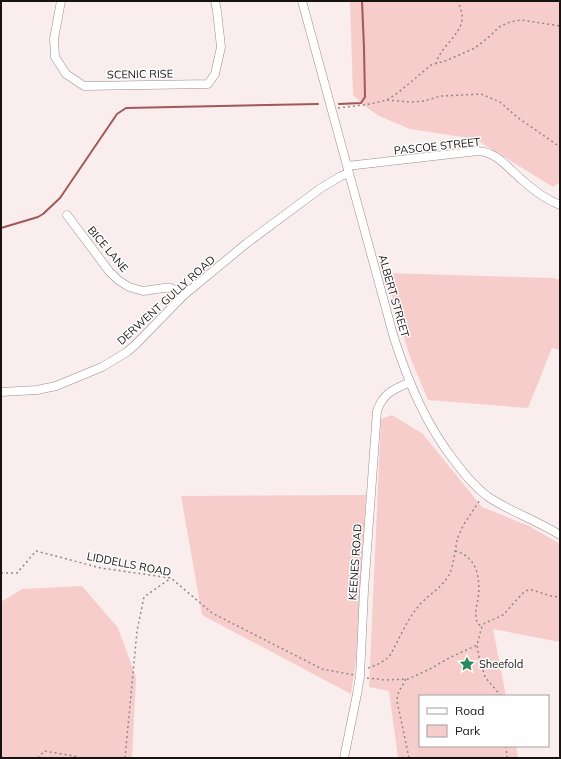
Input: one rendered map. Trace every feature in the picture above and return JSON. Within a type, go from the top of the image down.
[{"type":"street","name":"SCENIC RISE","points":[[61,1],[54,39],[55,57],[66,74],[84,86],[208,84],[215,74],[221,47],[215,1]]},
{"type":"street","name":"ALBERT STREET","points":[[302,1],[394,338],[422,410],[443,446],[475,486],[484,494],[500,504],[560,535]]},
{"type":"street","name":"PASCOE STREET","points":[[348,170],[485,151],[497,157],[521,180],[540,195],[552,202],[560,204]]},
{"type":"street","name":"DERWENT GULLY ROAD","points":[[1,392],[37,390],[56,386],[102,367],[126,352],[135,345],[184,295],[247,242],[348,170]]},
{"type":"street","name":"BICE LANE","points":[[67,215],[109,271],[118,280],[129,287],[143,291],[171,288],[184,295]]},
{"type":"street","name":"KEENES ROAD","points":[[344,758],[360,674],[365,574],[377,411],[382,400],[387,394],[410,382]]},
{"type":"path","points":[[436,64],[440,54],[460,27],[462,12],[458,1]]},
{"type":"path","points":[[387,100],[432,65],[475,48],[499,27],[510,22],[521,20],[560,26]]},
{"type":"path","points":[[332,109],[370,104],[387,100],[411,102],[424,101],[441,96],[481,94],[500,102],[517,117],[560,148]]},
{"type":"path","points":[[360,674],[388,658],[392,654],[412,614],[438,589],[450,574],[460,531],[484,494]]},
{"type":"path","name":"LIDDELLS ROAD","points":[[1,573],[16,573],[36,551],[100,568],[171,578],[212,613],[322,670],[360,674],[385,680],[406,679],[428,670],[477,645]]},
{"type":"path","points":[[455,551],[466,555],[470,559],[478,575],[479,588],[475,613],[478,624],[482,627]]},
{"type":"path","points":[[124,758],[137,631],[144,597],[171,578]]},
{"type":"path","points":[[500,695],[486,677],[478,652],[477,645],[482,627],[484,624],[503,615],[521,595],[528,590],[560,597]]},
{"type":"path","points":[[406,679],[398,692],[397,701],[409,758]]},
{"type":"path","points":[[506,747],[507,758]]},
{"type":"path","points":[[38,758],[44,751],[80,758]]},
{"type":"green space","points":[[350,1],[560,1],[560,182],[553,187],[475,139],[410,129],[379,116],[366,107],[353,95]]},
{"type":"green space","points":[[386,273],[553,278],[560,280],[560,350],[552,348],[528,408],[428,400],[412,362],[400,326]]},
{"type":"green space","points":[[392,415],[423,434],[482,507],[529,526],[560,544],[560,642],[493,629],[506,695],[419,695],[419,747],[516,747],[518,758],[398,758],[389,691],[369,687],[381,419]]},
{"type":"green space","points":[[366,495],[356,660],[351,694],[202,615],[181,496]]},
{"type":"green space","points":[[82,586],[118,628],[136,677],[132,758],[1,758],[1,602],[22,589]]},
{"type":"waterway","points":[[339,104],[361,103],[365,97],[362,1]]},
{"type":"waterway","points":[[1,228],[38,217],[60,198],[117,114],[126,108],[318,104]]},
{"type":"place","name":"Sheefold","points":[[467,664]]}]
